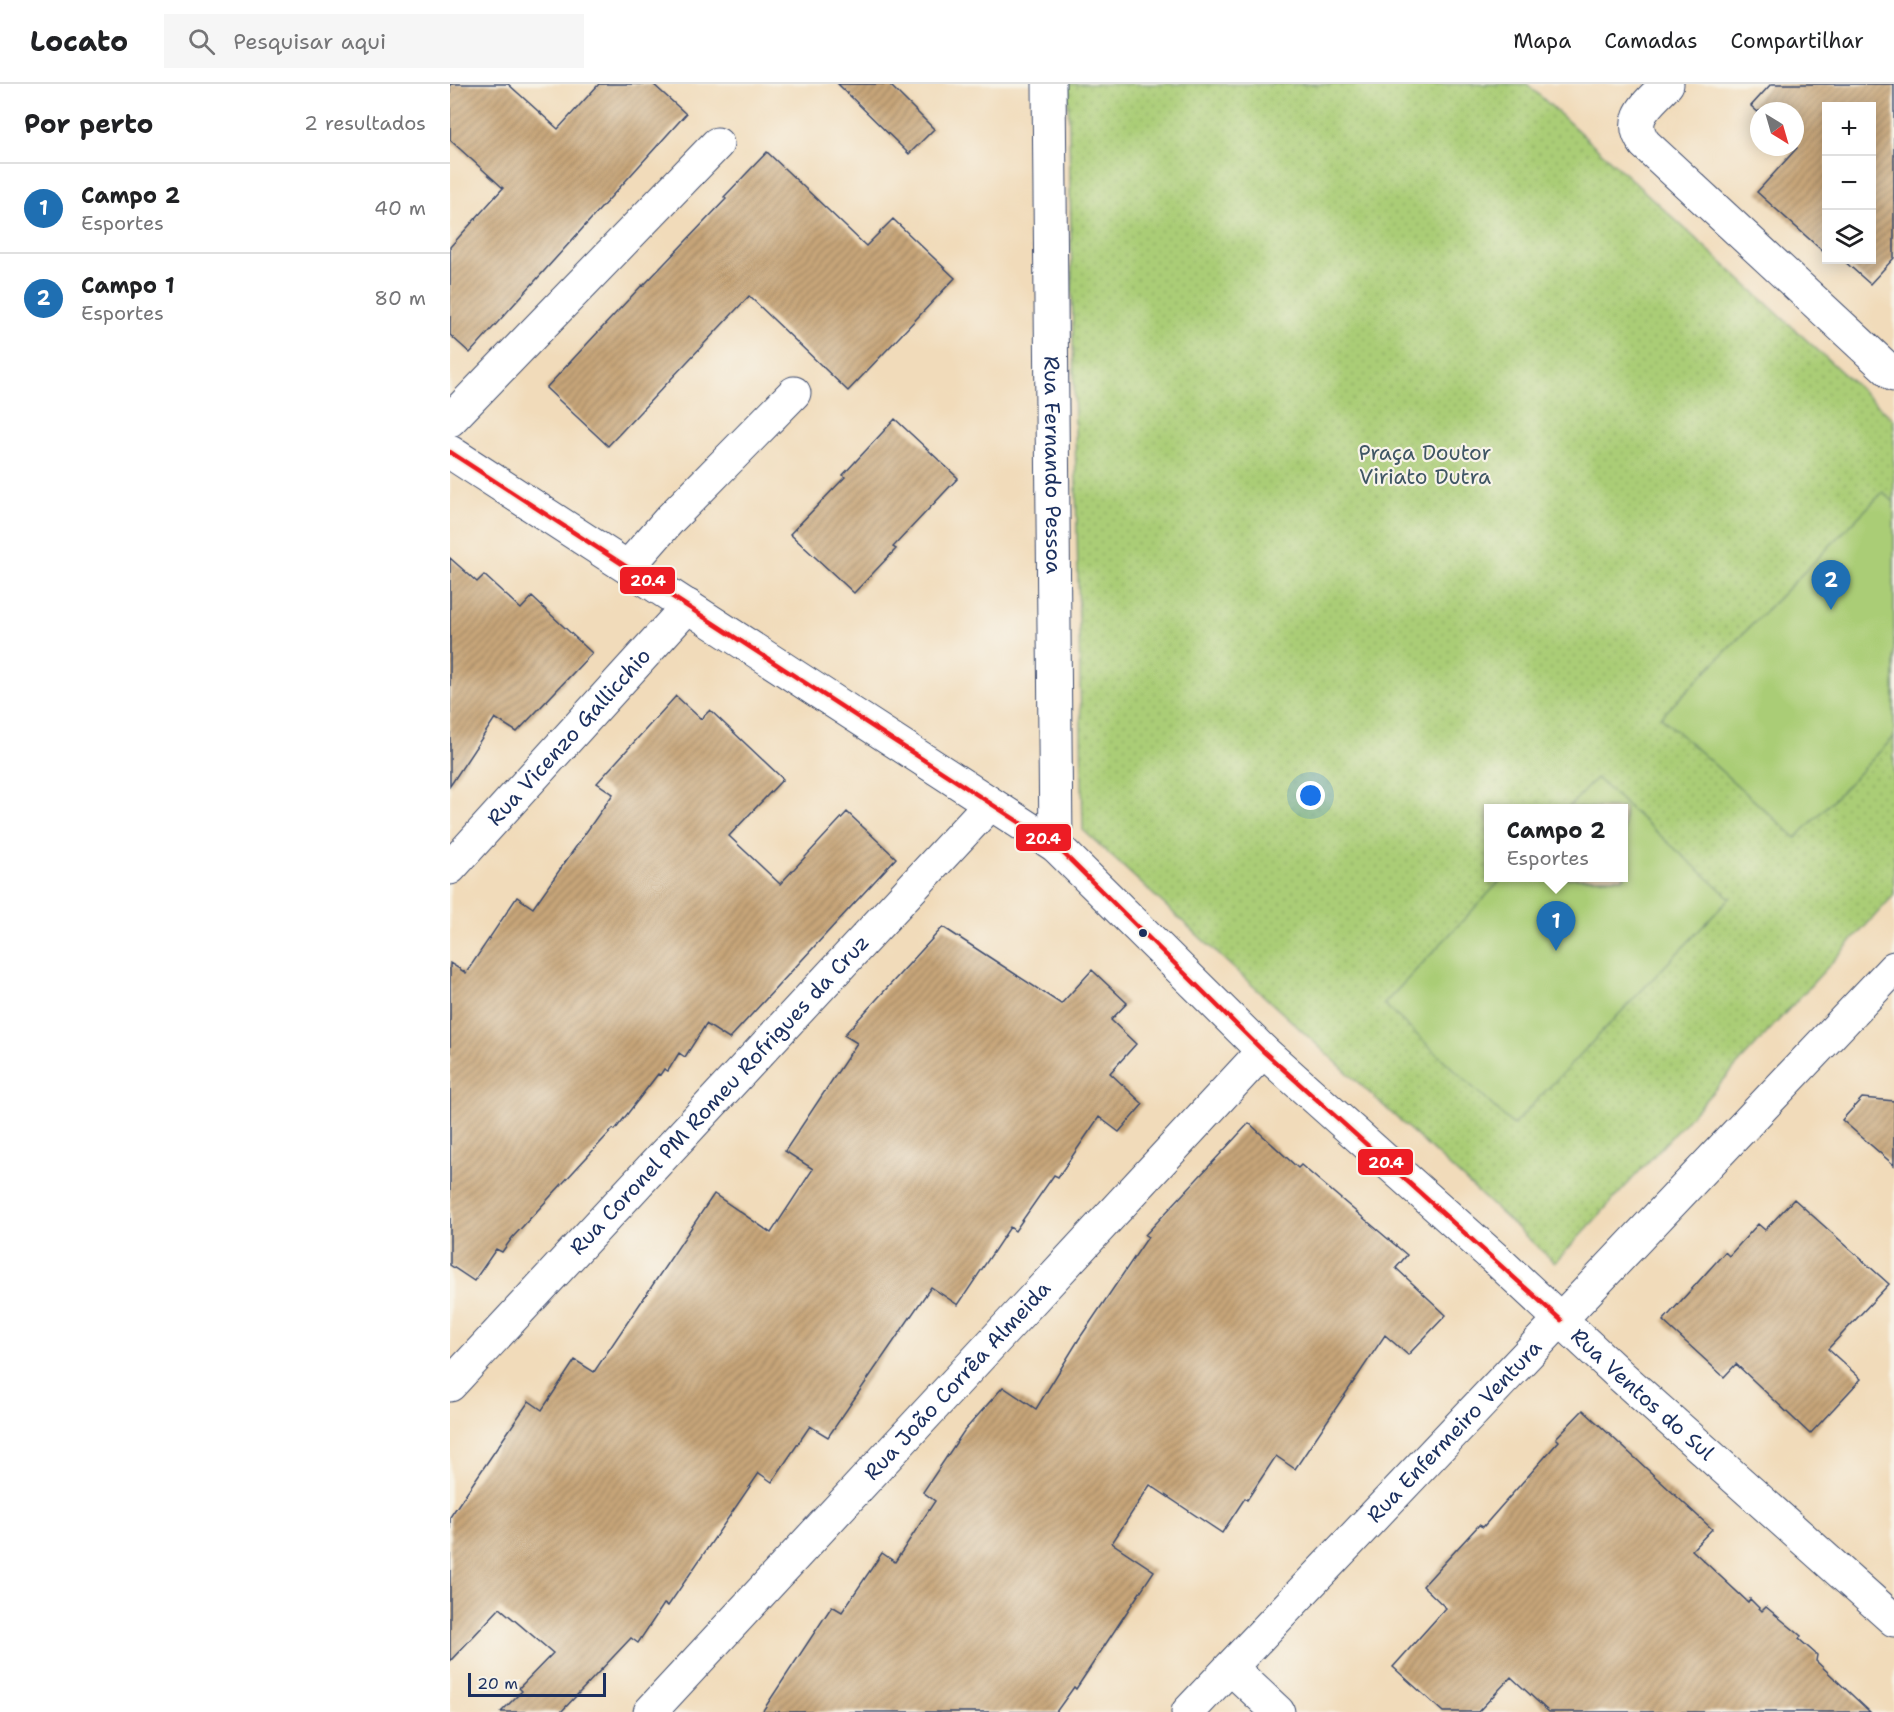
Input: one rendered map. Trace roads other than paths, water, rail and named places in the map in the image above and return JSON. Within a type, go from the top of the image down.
[{"type":"street","name":"Rua Fernando Pessoa","points":[[1049,84],[1056,846]]},
{"type":"street","points":[[1667,84],[1637,119],[1637,128],[1645,144],[1894,375]]},
{"type":"street","points":[[450,420],[717,144]]},
{"type":"street","points":[[628,567],[670,519],[794,393]]},
{"type":"street","name":"Rua Ventos do Sul","points":[[450,452],[1056,846],[1263,1051],[1894,1620]]},
{"type":"street","name":"Rua Vicenzo Gallicchio","points":[[450,868],[688,606]]},
{"type":"street","name":"Rua Coronel PM Romeu Rofrigues da Cruz","points":[[450,1385],[990,804]]},
{"type":"street","name":"Rua Enfermeiro Ventura","points":[[1188,1712],[1894,968]]},
{"type":"street","name":"Rua João Corrêa Almeida","points":[[650,1712],[1263,1051]]},
{"type":"street","points":[[1231,1668],[1278,1712]]},
{"type":"place","name":"Campo 1","points":[[1831,610]]},
{"type":"place","name":"Campo 2","points":[[1556,951]]},
{"type":"park label","name":"Praça Doutor Viriato Dutra","points":[[1425,465]]}]
